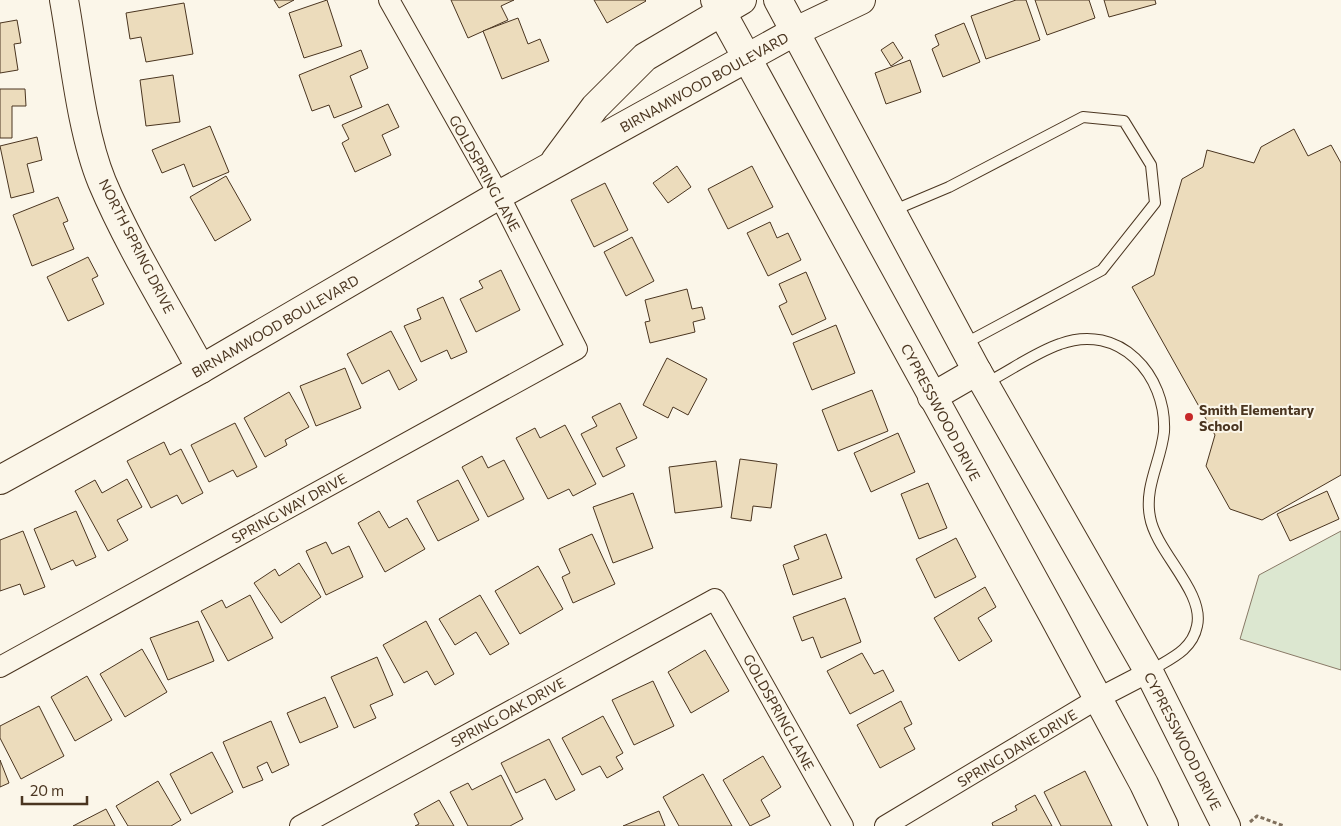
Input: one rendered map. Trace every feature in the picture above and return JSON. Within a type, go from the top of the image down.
[{"type":"main road","name":"NORTH SPRING DRIVE","points":[[64,0],[87,131],[102,180],[124,228],[201,369]]},
{"type":"main road","name":"CYPRESSWOOD DRIVE","points":[[778,0],[981,378],[1149,672],[1226,826]]},
{"type":"main road","name":"BIRNAMWOOD BOULEVARD","points":[[0,480],[201,369],[499,195],[550,169],[794,32],[861,0]]},
{"type":"main road","name":"BIRNAMWOOD BOULEVARD","points":[[550,169],[596,107],[645,57],[726,4]]},
{"type":"main road","name":"CYPRESSWOOD DRIVE","points":[[726,4],[748,58],[1144,784],[1164,826]]},
{"type":"main road","points":[[932,397],[981,378]]},
{"type":"street","name":"GOLDSPRING LANE","points":[[389,0],[499,195],[577,348]]},
{"type":"street","name":"SPRING WAY DRIVE","points":[[0,668],[577,348]]},
{"type":"street","name":"GOLDSPRING LANE","points":[[715,599],[843,826]]},
{"type":"street","name":"SPRING OAK DRIVE","points":[[300,826],[715,599]]},
{"type":"street","name":"SPRING DANE DRIVE","points":[[885,826],[1097,699],[1149,672]]},
{"type":"lane","points":[[892,212],[948,187],[1083,117],[1124,120],[1151,165],[1155,203],[1102,270],[963,344]]},
{"type":"lane","points":[[981,378],[1060,344],[1081,340],[1098,340],[1114,344],[1131,353],[1145,367],[1155,384],[1161,401],[1164,434],[1148,495],[1150,520],[1194,600],[1198,619],[1194,637],[1188,647],[1149,672]]},
{"type":"path","points":[[1245,826],[1257,816],[1284,826]]},
{"type":"green space","points":[[1341,531],[1341,670],[1240,639],[1259,575]]},
{"type":"building","points":[[274,0],[294,0],[279,8]]},
{"type":"building","points":[[327,0],[342,46],[304,58],[289,13]]},
{"type":"building","points":[[451,0],[514,0],[501,6],[508,20],[468,38]]},
{"type":"building","points":[[594,0],[645,0],[646,1],[607,23]]},
{"type":"building","points":[[1016,0],[1026,0],[1040,40],[986,59],[971,16]]},
{"type":"building","points":[[1035,0],[1089,0],[1095,18],[1047,35]]},
{"type":"building","points":[[1104,0],[1155,0],[1156,4],[1109,17]]},
{"type":"building","points":[[184,3],[193,54],[146,62],[141,37],[130,39],[126,13]]},
{"type":"building","points":[[518,18],[528,44],[540,39],[549,61],[502,79],[483,31]]},
{"type":"building","points":[[17,20],[21,43],[14,44],[18,70],[0,73],[0,23]]},
{"type":"building","points":[[964,23],[980,62],[943,77],[932,49],[939,45],[935,35]]},
{"type":"building","points":[[893,42],[903,58],[891,66],[881,50]]},
{"type":"building","points":[[361,50],[368,68],[350,76],[362,107],[334,118],[329,105],[312,111],[299,75]]},
{"type":"building","points":[[910,60],[921,92],[886,104],[875,73]]},
{"type":"building","points":[[173,75],[180,122],[146,126],[140,80]]},
{"type":"building","points":[[0,89],[25,89],[26,106],[12,106],[12,138],[0,138]]},
{"type":"building","points":[[388,104],[399,127],[382,135],[391,155],[355,172],[342,143],[349,139],[342,125]]},
{"type":"building","points":[[210,126],[229,172],[193,187],[184,164],[162,173],[152,150]]},
{"type":"building","points":[[1294,129],[1308,156],[1331,145],[1341,163],[1341,475],[1262,520],[1230,509],[1206,466],[1215,435],[1132,287],[1154,275],[1182,179],[1203,167],[1207,150],[1254,163],[1261,147]]},
{"type":"building","points":[[37,137],[42,160],[27,164],[34,192],[11,198],[0,146]]},
{"type":"building","points":[[677,166],[691,187],[668,203],[653,183]]},
{"type":"building","points":[[752,166],[773,207],[728,229],[708,189]]},
{"type":"building","points":[[226,176],[251,220],[215,241],[190,197]]},
{"type":"building","points":[[605,183],[628,230],[594,247],[571,200]]},
{"type":"building","points":[[58,197],[68,221],[63,223],[74,249],[32,266],[13,215]]},
{"type":"building","points":[[770,222],[777,238],[788,233],[801,260],[768,276],[747,233]]},
{"type":"building","points":[[632,237],[654,281],[626,296],[604,252]]},
{"type":"building","points":[[88,257],[98,276],[92,279],[104,304],[68,321],[47,277]]},
{"type":"building","points":[[501,270],[520,310],[476,332],[460,299],[483,288],[479,281]]},
{"type":"building","points":[[806,272],[826,319],[792,335],[779,306],[787,302],[779,284]]},
{"type":"building","points":[[687,289],[692,309],[702,307],[705,319],[693,322],[695,332],[650,343],[645,322],[650,321],[645,300]]},
{"type":"building","points":[[443,297],[467,352],[451,359],[447,350],[421,362],[404,326],[421,319],[417,309]]},
{"type":"building","points":[[836,325],[855,373],[812,390],[793,343]]},
{"type":"building","points":[[391,331],[417,380],[399,390],[389,370],[362,384],[347,354]]},
{"type":"building","points":[[667,358],[707,379],[688,415],[673,407],[668,418],[643,405]]},
{"type":"building","points":[[345,368],[361,408],[316,426],[300,386]]},
{"type":"building","points":[[872,390],[888,431],[838,451],[822,410]]},
{"type":"building","points":[[289,392],[309,427],[285,440],[287,445],[265,457],[244,418]]},
{"type":"building","points":[[620,403],[637,438],[616,448],[625,466],[603,477],[581,434],[597,426],[592,417]]},
{"type":"building","points":[[235,423],[257,467],[237,477],[233,470],[209,482],[191,445]]},
{"type":"building","points":[[565,425],[596,484],[573,496],[569,489],[548,499],[516,438],[535,428],[540,438]]},
{"type":"building","points":[[898,433],[915,472],[871,492],[854,453]]},
{"type":"building","points":[[164,442],[170,455],[181,449],[203,493],[182,504],[177,495],[151,508],[127,461]]},
{"type":"building","points":[[482,456],[488,468],[504,460],[524,499],[488,517],[462,467]]},
{"type":"building","points":[[740,459],[777,464],[771,508],[753,506],[751,521],[731,518]]},
{"type":"building","points":[[716,461],[722,507],[675,513],[669,467]]},
{"type":"building","points":[[127,479],[142,507],[117,520],[128,540],[108,551],[75,491],[95,480],[102,493]]},
{"type":"building","points":[[458,480],[479,520],[438,541],[417,501]]},
{"type":"building","points":[[928,483],[947,528],[919,539],[901,494]]},
{"type":"building","points":[[1327,491],[1339,519],[1290,541],[1277,514]]},
{"type":"building","points":[[633,493],[653,548],[613,563],[593,507]]},
{"type":"building","points":[[76,511],[96,557],[76,566],[73,560],[51,570],[34,529]]},
{"type":"building","points":[[379,511],[389,528],[407,518],[425,549],[385,572],[358,523]]},
{"type":"building","points":[[23,531],[45,587],[24,595],[20,584],[0,591],[0,540]]},
{"type":"building","points":[[592,534],[615,584],[573,603],[562,577],[570,573],[559,549]]},
{"type":"building","points":[[826,534],[842,578],[793,595],[783,565],[799,559],[794,546]]},
{"type":"building","points":[[956,538],[976,577],[935,598],[916,559]]},
{"type":"building","points":[[326,542],[332,554],[349,546],[363,577],[326,595],[306,551]]},
{"type":"building","points":[[299,563],[321,597],[281,623],[254,583],[275,569],[279,576]]},
{"type":"building","points":[[538,566],[563,609],[520,634],[495,591]]},
{"type":"building","points":[[985,587],[996,607],[978,618],[992,641],[959,661],[934,618]]},
{"type":"building","points":[[250,595],[273,638],[228,661],[201,611],[222,600],[226,608]]},
{"type":"building","points":[[480,595],[509,644],[490,655],[476,632],[455,645],[439,619]]},
{"type":"building","points":[[845,598],[861,642],[821,658],[813,637],[802,641],[793,617]]},
{"type":"building","points":[[198,621],[214,661],[168,680],[150,638]]},
{"type":"building","points":[[426,621],[454,674],[435,685],[427,671],[404,683],[383,645]]},
{"type":"building","points":[[142,649],[167,692],[125,717],[100,674]]},
{"type":"building","points":[[705,650],[729,691],[691,713],[668,672]]},
{"type":"building","points":[[862,653],[874,674],[883,670],[894,691],[850,714],[827,671]]},
{"type":"building","points":[[377,657],[393,695],[370,705],[376,718],[354,728],[331,677]]},
{"type":"building","points":[[87,676],[112,720],[75,741],[51,697]]},
{"type":"building","points":[[653,681],[674,726],[634,745],[612,700]]},
{"type":"building","points":[[325,697],[338,727],[300,743],[287,713]]},
{"type":"building","points":[[901,701],[912,724],[904,728],[915,749],[880,768],[857,725]]},
{"type":"building","points":[[39,706],[64,756],[21,779],[0,738],[0,726]]},
{"type":"building","points":[[603,716],[623,753],[616,757],[623,769],[607,778],[600,766],[582,775],[562,738]]},
{"type":"building","points":[[271,721],[289,765],[272,773],[267,762],[257,767],[263,780],[243,788],[223,742]]},
{"type":"building","points":[[549,739],[575,790],[556,800],[545,779],[516,793],[501,763]]},
{"type":"building","points":[[212,752],[233,792],[191,814],[170,774]]},
{"type":"building","points":[[763,756],[781,787],[761,800],[770,816],[750,826],[723,780]]},
{"type":"building","points":[[0,760],[9,783],[0,787]]},
{"type":"building","points":[[1085,771],[1112,826],[1061,826],[1044,792]]},
{"type":"building","points":[[703,774],[732,826],[679,826],[663,797]]},
{"type":"building","points":[[501,775],[523,819],[510,826],[468,826],[450,792],[468,783],[472,790]]},
{"type":"building","points":[[158,781],[181,820],[171,826],[128,826],[116,806]]},
{"type":"building","points":[[1035,795],[1052,826],[993,826],[992,823],[1017,810],[1015,806]]},
{"type":"building","points":[[439,800],[454,826],[415,826],[419,824],[414,814]]},
{"type":"building","points":[[106,809],[115,826],[73,826]]},
{"type":"building","points":[[659,811],[665,826],[623,826]]},
{"type":"place","name":"Smith Elementary School","points":[[1189,417]]}]
